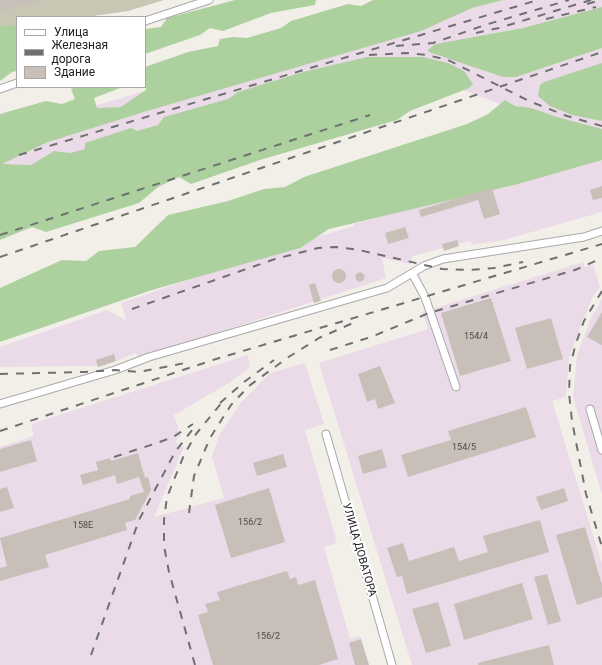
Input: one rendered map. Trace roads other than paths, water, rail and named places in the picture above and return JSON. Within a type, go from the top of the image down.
[{"type":"street","points":[[146,21],[209,0]]},
{"type":"street","points":[[0,89],[16,83]]},
{"type":"street","points":[[0,404],[115,370],[149,357],[387,288],[412,272],[443,259],[584,237],[602,231]]},
{"type":"street","points":[[412,272],[425,296],[456,388]]},
{"type":"street","points":[[590,409],[602,450]]},
{"type":"street","name":"УЛИЦА ДОВАТОРА","points":[[326,434],[392,665]]},
{"type":"railway","points":[[19,155],[538,0]]},
{"type":"railway","points":[[396,46],[433,43],[485,25],[569,0]]},
{"type":"railway","points":[[476,33],[499,28],[591,0]]},
{"type":"railway","points":[[587,4],[601,0]]},
{"type":"railway","points":[[546,19],[596,7]]},
{"type":"railway","points":[[0,257],[602,52]]},
{"type":"railway","points":[[369,55],[407,53],[427,55],[448,60],[529,101],[567,116],[602,126]]},
{"type":"railway","points":[[0,235],[370,115]]},
{"type":"railway","points":[[0,431],[216,359],[602,244]]},
{"type":"railway","points":[[132,309],[275,259],[318,248],[336,247],[359,250],[442,269],[469,270],[494,268],[523,262]]},
{"type":"railway","points":[[330,350],[371,337],[429,313],[575,270],[602,258]]},
{"type":"railway","points":[[602,291],[584,321],[576,343],[570,366],[569,393],[572,421],[586,494],[602,547]]},
{"type":"railway","points":[[189,513],[194,476],[210,438],[231,405],[249,386],[287,358],[319,338],[353,323]]},
{"type":"railway","points":[[220,403],[244,382],[274,360]]},
{"type":"railway","points":[[0,374],[115,370],[139,372],[190,362]]},
{"type":"railway","points":[[195,665],[169,572],[164,546],[164,520],[167,497],[184,455],[196,434],[224,400]]},
{"type":"railway","points":[[114,457],[173,437],[193,424]]},
{"type":"railway","points":[[91,655],[139,520],[175,452],[196,425]]}]
